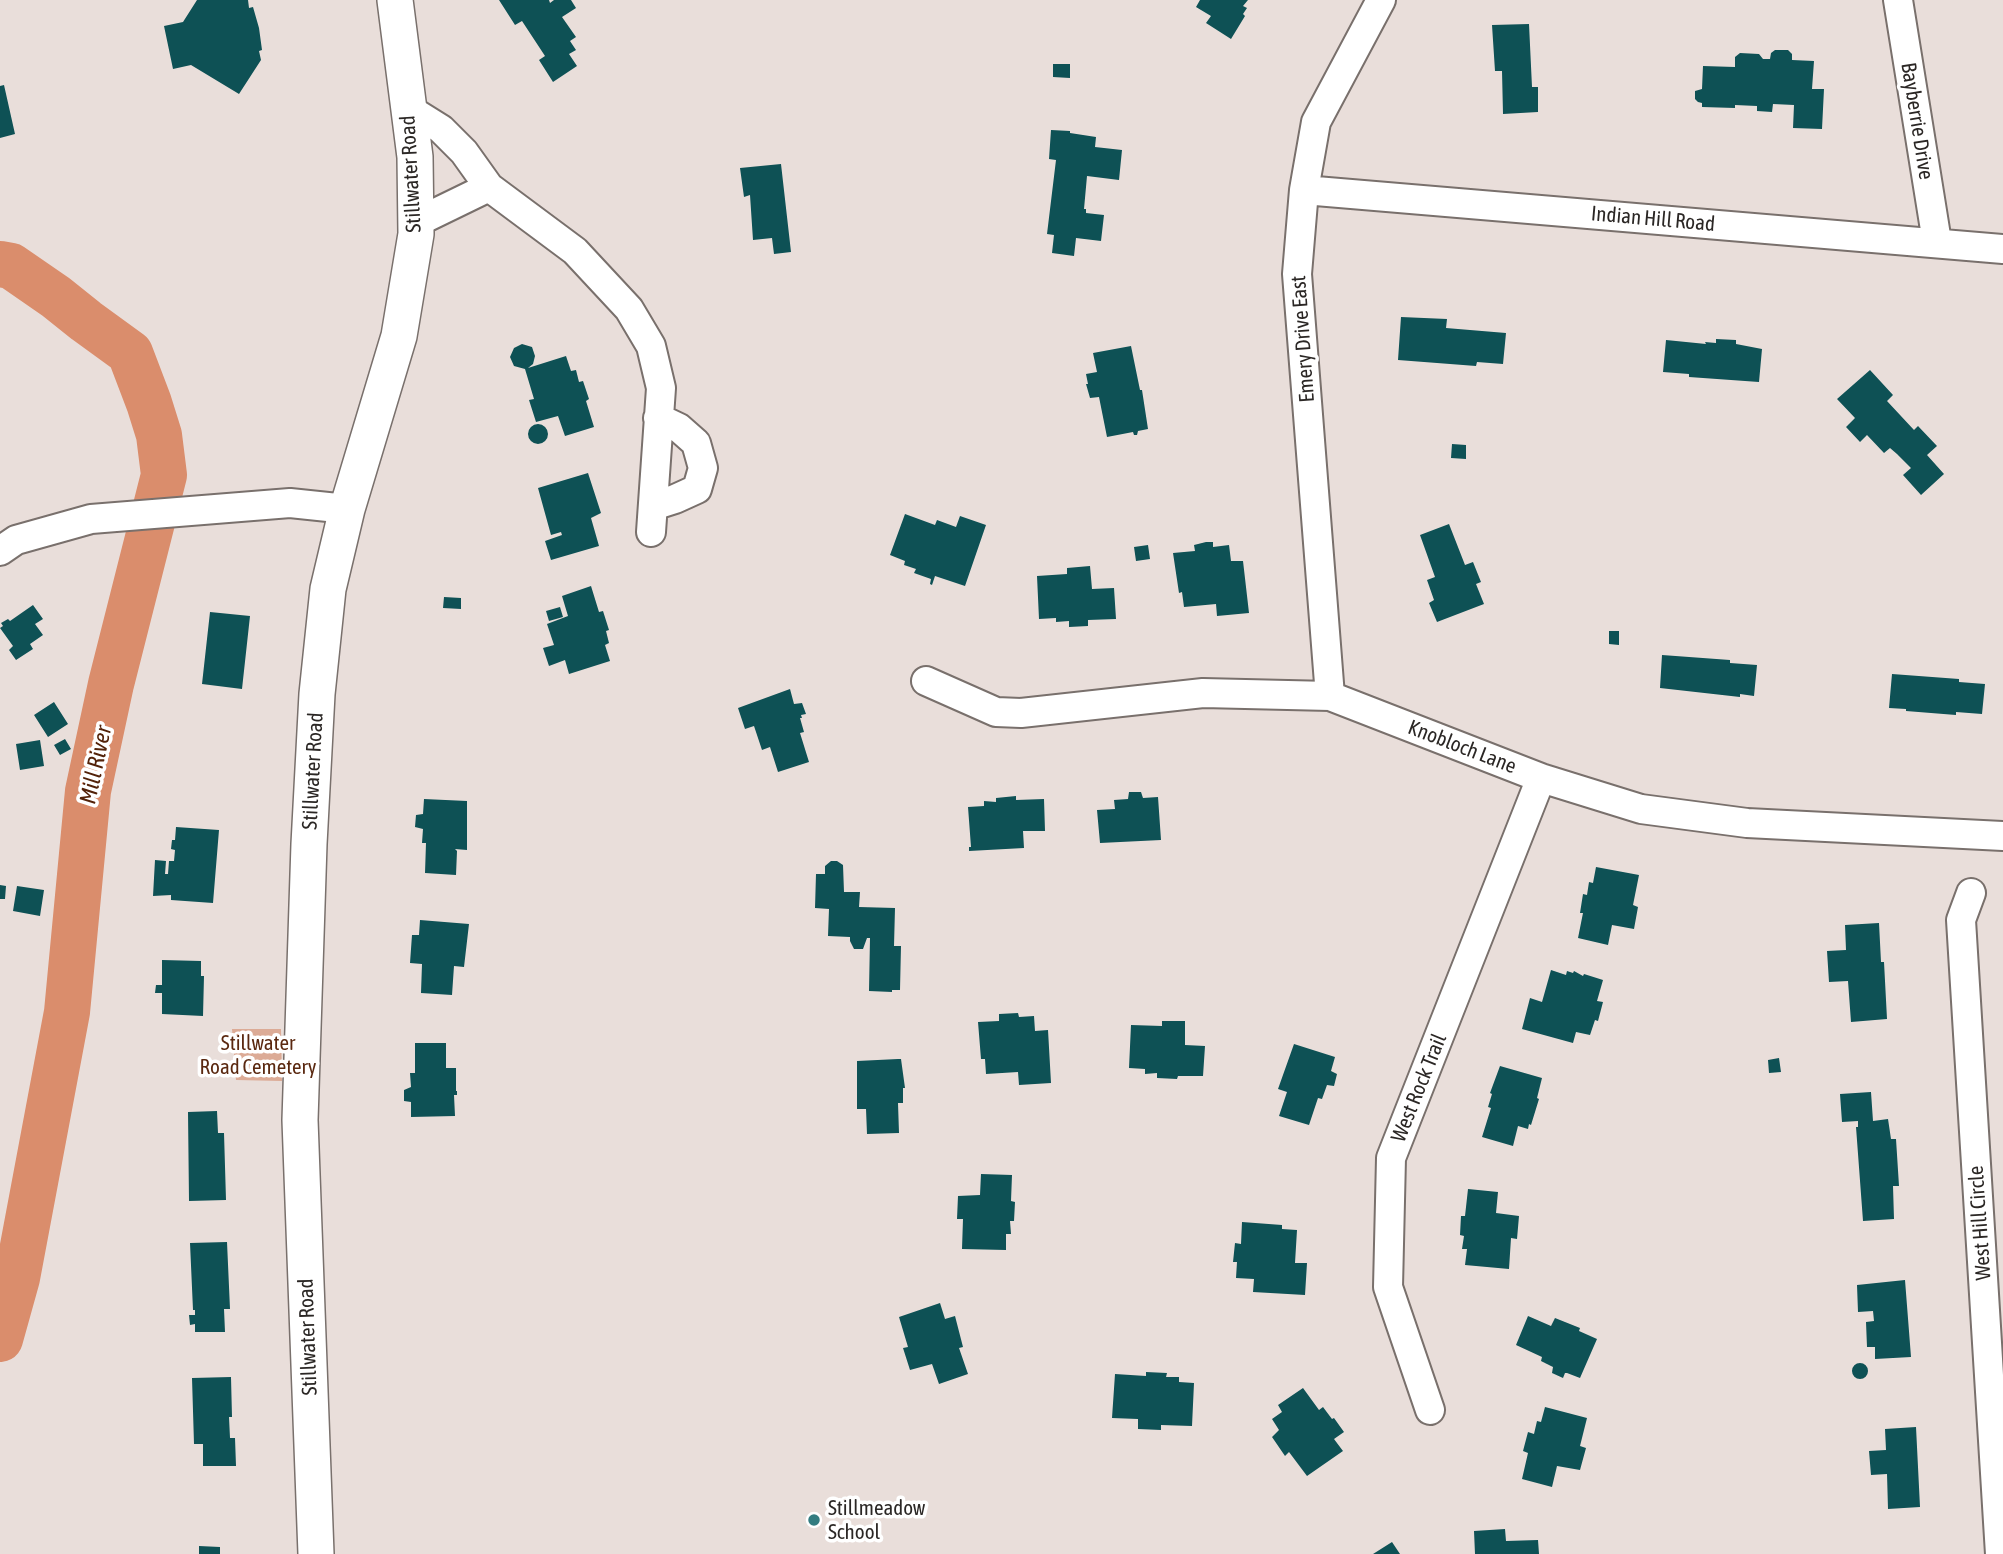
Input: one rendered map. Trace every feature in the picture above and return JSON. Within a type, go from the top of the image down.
[{"type":"main road","name":"Stillwater Road","points":[[316,1554],[300,1106],[309,844],[317,694],[328,589],[347,509],[399,336],[416,234],[415,157],[395,0]]},
{"type":"street","name":"Emery Drive East","points":[[1330,696],[1297,274],[1304,190],[1316,122],[1381,0]]},
{"type":"street","name":"Bayberrie Drive","points":[[1898,0],[1937,243]]},
{"type":"street","points":[[409,109],[441,129],[464,152],[489,187],[575,251],[629,309],[651,346],[661,388],[658,418],[652,519],[675,499],[697,489],[703,468],[695,443],[679,428],[658,418]]},
{"type":"street","points":[[415,223],[489,187]]},
{"type":"street","name":"Indian Hill Road","points":[[1304,190],[2003,249]]},
{"type":"street","points":[[0,551],[16,540],[92,519],[289,503],[347,509]]},
{"type":"street","name":"Knobloch Lane","points":[[926,681],[996,712],[1021,713],[1203,693],[1330,696],[1541,778],[1641,809],[1747,823],[2003,836]]},
{"type":"street","name":"West Rock Trail","points":[[1430,1410],[1388,1287],[1391,1158],[1541,778]]},
{"type":"street","name":"West Hill Circle","points":[[1971,893],[1961,920],[2000,1554]]},
{"type":"green space","name":"Stillwater Road Cemetery","points":[[232,1029],[281,1029],[282,1081],[236,1080]]},
{"type":"building","points":[[197,0],[248,0],[249,8],[253,7],[259,28],[261,60],[239,94],[191,65],[173,69],[164,26],[183,22]]},
{"type":"building","points":[[499,0],[549,0],[550,3],[554,0],[571,0],[576,8],[562,17],[576,37],[570,41],[576,50],[569,54],[577,66],[553,82],[539,60],[545,56],[522,21],[515,25]]},
{"type":"building","points":[[1200,0],[1248,0],[1243,6],[1247,8],[1243,14],[1245,16],[1231,39],[1206,23],[1211,16],[1196,7]]},
{"type":"building","points":[[1529,24],[1532,87],[1538,87],[1538,112],[1503,114],[1502,71],[1495,71],[1492,25]]},
{"type":"building","points":[[1775,50],[1788,50],[1792,54],[1792,60],[1814,61],[1812,89],[1824,89],[1822,129],[1793,128],[1794,105],[1773,104],[1772,112],[1757,111],[1757,106],[1702,107],[1702,103],[1695,99],[1695,91],[1702,89],[1703,66],[1735,67],[1735,57],[1740,53],[1759,54],[1763,59],[1770,59]]},
{"type":"building","points":[[1053,64],[1070,64],[1070,78],[1053,77]]},
{"type":"building","points":[[4,85],[15,134],[0,138],[0,86]]},
{"type":"building","points":[[1051,130],[1096,137],[1095,147],[1122,150],[1119,180],[1087,176],[1084,209],[1086,213],[1104,215],[1101,241],[1076,238],[1074,256],[1052,253],[1054,235],[1047,234],[1056,160],[1049,159]]},
{"type":"building","points":[[781,164],[791,252],[774,254],[772,238],[753,240],[750,195],[744,197],[740,168]]},
{"type":"building","points":[[1401,317],[1447,319],[1446,328],[1506,333],[1503,364],[1477,362],[1476,366],[1398,360]]},
{"type":"building","points":[[1716,339],[1736,340],[1736,344],[1762,349],[1759,382],[1689,377],[1689,374],[1663,372],[1666,340],[1706,344],[1705,342],[1716,343]]},
{"type":"building","points":[[522,344],[532,347],[535,356],[533,364],[528,368],[566,356],[571,371],[576,370],[579,382],[583,381],[594,427],[565,436],[558,416],[536,422],[529,400],[534,399],[525,369],[514,366],[510,357],[514,348]]},
{"type":"building","points":[[1131,346],[1148,429],[1138,431],[1137,435],[1133,432],[1107,437],[1099,397],[1090,398],[1086,374],[1097,372],[1093,353]]},
{"type":"building","points":[[1870,370],[1893,395],[1887,401],[1914,430],[1918,426],[1937,446],[1927,455],[1944,474],[1921,495],[1903,475],[1911,468],[1897,454],[1890,448],[1884,453],[1867,435],[1860,442],[1846,427],[1855,418],[1837,399]]},
{"type":"building","points":[[538,424],[545,427],[548,434],[545,441],[538,444],[531,441],[528,434],[531,427]]},
{"type":"building","points":[[1452,444],[1466,445],[1466,459],[1451,458]]},
{"type":"building","points":[[588,473],[601,513],[591,518],[599,546],[551,560],[545,541],[562,535],[561,532],[551,535],[538,488]]},
{"type":"building","points":[[905,514],[935,525],[937,520],[956,527],[960,516],[986,525],[965,586],[935,576],[932,585],[931,579],[914,573],[916,569],[904,565],[905,561],[890,555]]},
{"type":"building","points":[[1449,524],[1465,565],[1473,562],[1481,582],[1476,584],[1484,604],[1437,622],[1429,603],[1434,600],[1427,580],[1435,577],[1420,535]]},
{"type":"building","points":[[1213,542],[1213,547],[1229,545],[1231,561],[1243,561],[1249,613],[1217,616],[1216,604],[1184,607],[1182,592],[1179,593],[1173,553],[1195,551],[1194,545]]},
{"type":"building","points":[[1148,545],[1150,559],[1136,561],[1134,547]]},
{"type":"building","points":[[1090,566],[1092,589],[1114,588],[1116,619],[1088,620],[1088,626],[1069,627],[1069,621],[1056,622],[1056,618],[1039,619],[1037,576],[1067,574],[1067,568]]},
{"type":"building","points":[[591,586],[599,612],[603,611],[609,630],[606,631],[609,643],[605,645],[610,661],[569,674],[565,660],[549,666],[543,648],[554,645],[547,624],[568,616],[562,596]]},
{"type":"building","points":[[444,597],[461,598],[461,609],[443,608]]},
{"type":"building","points":[[33,605],[43,619],[35,624],[43,635],[30,644],[33,649],[16,660],[9,650],[13,646],[0,628],[3,626],[1,623],[8,619],[10,621]]},
{"type":"building","points":[[560,607],[563,617],[549,621],[546,611]]},
{"type":"building","points":[[210,612],[250,616],[242,689],[202,684]]},
{"type":"building","points":[[1609,631],[1619,631],[1619,645],[1609,644]]},
{"type":"building","points":[[1662,655],[1730,660],[1730,663],[1757,665],[1754,696],[1740,694],[1740,697],[1660,688]]},
{"type":"building","points":[[1892,674],[1959,679],[1959,682],[1985,684],[1982,714],[1956,712],[1956,715],[1889,708]]},
{"type":"building","points":[[790,689],[794,704],[802,703],[806,714],[800,718],[804,732],[800,733],[809,762],[778,772],[770,747],[762,750],[754,726],[745,729],[738,708]]},
{"type":"building","points":[[54,702],[68,724],[48,737],[34,715]]},
{"type":"building","points":[[65,739],[71,749],[60,755],[54,745]]},
{"type":"building","points":[[40,740],[44,766],[20,770],[16,744]]},
{"type":"building","points":[[1129,792],[1141,792],[1143,798],[1158,797],[1161,840],[1100,843],[1097,810],[1115,809],[1114,800],[1128,799]]},
{"type":"building","points":[[1016,796],[1016,800],[1044,799],[1045,831],[1023,831],[1024,848],[969,851],[968,807],[984,806],[984,801],[996,802],[996,798]]},
{"type":"building","points":[[424,799],[467,801],[467,850],[455,849],[456,875],[425,873],[426,843],[422,843],[423,829],[415,827],[416,815],[423,814]]},
{"type":"building","points":[[176,827],[219,830],[213,903],[171,900],[171,895],[153,896],[155,860],[166,861],[165,874],[168,874],[169,861],[174,861],[175,850],[171,849]]},
{"type":"building","points":[[831,861],[843,865],[844,892],[860,892],[859,907],[895,908],[894,946],[901,946],[900,990],[869,991],[870,938],[867,938],[863,949],[854,949],[850,937],[828,936],[829,909],[815,908],[816,874],[825,874],[825,866]]},
{"type":"building","points":[[1596,867],[1639,875],[1633,905],[1638,907],[1634,929],[1612,925],[1608,945],[1578,938],[1583,913],[1580,913],[1583,894],[1587,895],[1589,882],[1593,883]]},
{"type":"building","points":[[0,885],[6,886],[5,899],[0,899]]},
{"type":"building","points":[[17,886],[44,890],[40,916],[13,911]]},
{"type":"building","points":[[420,920],[469,924],[464,967],[454,966],[452,995],[421,993],[422,964],[410,963],[412,935],[419,935]]},
{"type":"building","points":[[1879,923],[1887,1019],[1851,1022],[1848,981],[1829,982],[1827,951],[1846,950],[1845,925]]},
{"type":"building","points":[[162,960],[201,961],[201,976],[204,976],[203,1016],[162,1014],[162,993],[155,993],[156,985],[162,985]]},
{"type":"building","points":[[1551,970],[1566,975],[1567,971],[1574,971],[1583,976],[1584,974],[1603,980],[1597,1001],[1603,1002],[1598,1021],[1595,1020],[1590,1035],[1576,1032],[1573,1043],[1522,1029],[1530,998],[1542,1002]]},
{"type":"building","points":[[1018,1013],[1019,1017],[1034,1016],[1035,1031],[1048,1030],[1051,1083],[1019,1085],[1018,1072],[986,1074],[985,1059],[981,1059],[978,1022],[999,1021],[999,1014]]},
{"type":"building","points":[[1162,1021],[1185,1021],[1185,1045],[1205,1046],[1203,1076],[1157,1078],[1157,1073],[1145,1074],[1145,1069],[1129,1068],[1131,1025],[1162,1026]]},
{"type":"building","points":[[415,1043],[446,1043],[446,1068],[456,1068],[455,1116],[411,1117],[411,1102],[404,1101],[404,1090],[411,1087],[410,1073],[415,1073]]},
{"type":"building","points":[[1294,1044],[1335,1057],[1331,1071],[1337,1074],[1334,1086],[1327,1085],[1322,1099],[1318,1098],[1309,1125],[1279,1116],[1287,1092],[1278,1089]]},
{"type":"building","points":[[1779,1058],[1781,1072],[1769,1073],[1768,1060]]},
{"type":"building","points":[[901,1059],[905,1088],[903,1103],[898,1103],[899,1133],[867,1134],[866,1109],[857,1109],[857,1061]]},
{"type":"building","points":[[1500,1066],[1542,1078],[1531,1125],[1529,1124],[1528,1129],[1518,1126],[1513,1146],[1482,1137],[1491,1108],[1488,1107],[1492,1094],[1490,1093]]},
{"type":"building","points":[[1871,1092],[1873,1121],[1888,1119],[1891,1139],[1896,1139],[1899,1186],[1893,1186],[1894,1219],[1863,1221],[1856,1127],[1858,1121],[1842,1122],[1840,1094]]},
{"type":"building","points":[[217,1111],[218,1133],[224,1133],[226,1200],[189,1201],[188,1112]]},
{"type":"building","points":[[981,1174],[1012,1175],[1011,1201],[1015,1202],[1014,1221],[1010,1221],[1011,1234],[1006,1234],[1006,1250],[962,1249],[963,1219],[957,1219],[958,1196],[980,1195]]},
{"type":"building","points":[[1468,1189],[1498,1192],[1496,1213],[1519,1216],[1517,1239],[1511,1238],[1509,1269],[1465,1265],[1467,1249],[1462,1249],[1464,1236],[1460,1235],[1461,1216],[1465,1216]]},
{"type":"building","points":[[1242,1222],[1282,1225],[1282,1229],[1297,1230],[1295,1263],[1307,1263],[1305,1295],[1253,1292],[1254,1279],[1236,1278],[1237,1262],[1233,1262],[1235,1243],[1241,1244]]},
{"type":"building","points":[[227,1242],[230,1309],[224,1309],[225,1332],[195,1332],[195,1324],[190,1325],[189,1315],[195,1315],[190,1243]]},
{"type":"building","points":[[1905,1280],[1911,1357],[1875,1359],[1875,1347],[1867,1347],[1866,1322],[1874,1321],[1873,1311],[1858,1312],[1857,1285]]},
{"type":"building","points":[[940,1303],[945,1319],[955,1316],[963,1347],[959,1348],[968,1374],[939,1384],[932,1364],[910,1370],[903,1348],[908,1347],[899,1317]]},
{"type":"building","points":[[1528,1316],[1551,1326],[1555,1318],[1580,1328],[1579,1331],[1597,1339],[1580,1378],[1565,1373],[1563,1378],[1552,1373],[1553,1367],[1541,1361],[1542,1357],[1516,1345]]},
{"type":"building","points":[[1857,1363],[1863,1363],[1868,1371],[1866,1377],[1857,1379],[1852,1374],[1852,1368]]},
{"type":"building","points":[[1146,1372],[1167,1373],[1166,1377],[1179,1377],[1179,1382],[1194,1383],[1192,1426],[1161,1425],[1161,1430],[1138,1429],[1138,1419],[1112,1418],[1115,1374],[1146,1376]]},
{"type":"building","points":[[231,1377],[230,1438],[235,1438],[236,1466],[203,1466],[203,1444],[194,1444],[192,1378]]},
{"type":"building","points":[[1303,1388],[1319,1410],[1323,1407],[1344,1432],[1334,1439],[1343,1451],[1307,1476],[1289,1452],[1285,1456],[1272,1437],[1279,1430],[1272,1419],[1282,1412],[1278,1405]]},
{"type":"building","points":[[1545,1407],[1587,1418],[1580,1446],[1586,1448],[1580,1470],[1557,1466],[1552,1487],[1522,1479],[1528,1453],[1523,1451],[1528,1432],[1534,1434],[1537,1421],[1541,1422]]},
{"type":"building","points":[[1916,1427],[1920,1507],[1888,1509],[1887,1474],[1871,1475],[1869,1451],[1886,1450],[1885,1429]]},
{"type":"building","points":[[1505,1529],[1506,1541],[1538,1540],[1539,1554],[1475,1554],[1474,1531]]},
{"type":"building","points":[[1392,1542],[1400,1554],[1373,1554]]},
{"type":"building","points":[[199,1546],[220,1547],[220,1554],[199,1554]]},
{"type":"waterway","name":"Mill River","points":[[0,264],[11,266],[130,353],[159,435],[164,475],[111,684],[88,791],[67,1012],[17,1278],[0,1339]]},
{"type":"place","name":"Stillmeadow School","points":[[814,1520]]}]
